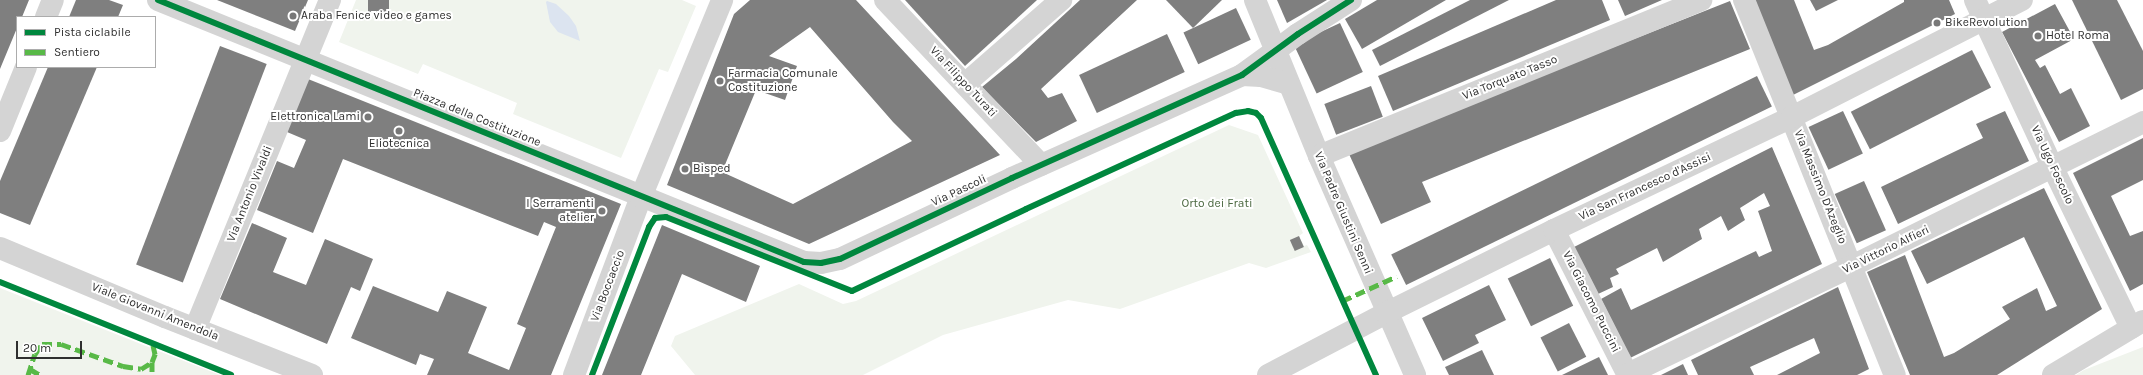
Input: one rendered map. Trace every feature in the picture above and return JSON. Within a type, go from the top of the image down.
[{"type":"street","points":[[46,16],[53,0]]},
{"type":"street","name":"Piazza della Costituzione","points":[[158,0],[641,197]]},
{"type":"street","points":[[304,60],[330,0]]},
{"type":"street","points":[[641,197],[722,0]]},
{"type":"street","name":"Via Filippo Turati","points":[[885,0],[1042,165]]},
{"type":"street","points":[[965,84],[1061,0]]},
{"type":"street","name":"Via Padre Giustini Senni","points":[[1255,0],[1319,156],[1386,313],[1415,375]]},
{"type":"street","name":"Via Pascoli","points":[[641,197],[804,262],[821,263],[840,259],[1042,165],[1242,75],[1276,50],[1351,0]]},
{"type":"street","name":"Via Torquato Tasso","points":[[1319,156],[1701,0]]},
{"type":"street","name":"Via Massimo D'Azeglio","points":[[1744,0],[1895,375]]},
{"type":"street","name":"Via Ugo Foscolo","points":[[1975,0],[2053,168],[2137,325]]},
{"type":"street","name":"Via San Francesco d'Assisi","points":[[1268,375],[1386,313],[1554,230],[1792,117],[2022,0]]},
{"type":"street","name":"Via Antonio Vivaldi","points":[[195,329],[304,60]]},
{"type":"street","points":[[0,131],[26,68]]},
{"type":"street","name":"Via Pascoli","points":[[1242,75],[1261,76],[1289,84]]},
{"type":"street","name":"Via Vittorio Alfieri","points":[[1628,374],[2053,168],[2143,122]]},
{"type":"street","name":"Via Boccaccio","points":[[574,375],[641,197]]},
{"type":"street","name":"Via Giacomo Puccini","points":[[1554,230],[1628,374]]},
{"type":"street","name":"Viale Giovanni Amendola","points":[[0,248],[195,329],[312,375]]},
{"type":"street","points":[[2053,375],[2137,325]]},
{"type":"green space","points":[[356,0],[682,0],[696,6],[668,72],[659,69],[621,158],[513,114],[517,103],[423,64],[418,74],[339,42]]},
{"type":"green space","name":"Orto dei Frati","points":[[1229,125],[1258,135],[1303,233],[1299,236],[1304,246],[1307,245],[1311,252],[1266,268],[1249,263],[1120,309],[1068,300],[943,335],[863,375],[695,375],[671,346],[675,336],[799,284],[843,304],[856,301]]},
{"type":"green space","points":[[0,288],[156,350],[220,375],[0,375]]},
{"type":"green space","points":[[2143,347],[2143,375],[2076,375],[2084,370]]},
{"type":"shaded area","points":[[547,1],[556,4],[569,16],[576,26],[580,41],[558,32],[550,22]]},
{"type":"building","points":[[0,0],[29,0],[22,16],[16,16],[16,30],[0,69]]},
{"type":"building","points":[[76,0],[109,0],[123,5],[118,16],[69,16]]},
{"type":"building","points":[[217,0],[308,0],[295,31]]},
{"type":"building","points":[[368,0],[389,0],[389,12],[368,12]]},
{"type":"building","points":[[750,0],[856,0],[1000,155],[809,244],[667,185],[734,14]],"holes":[[[810,27],[893,122],[912,141],[793,204],[722,172],[756,90],[785,100],[797,66],[769,56]]]},
{"type":"building","points":[[905,0],[1037,0],[965,66]]},
{"type":"building","points":[[1080,0],[1137,0],[1041,89],[1048,98],[1062,93],[1077,121],[1036,142],[982,87],[1016,59]]},
{"type":"building","points":[[1166,0],[1222,0],[1193,28]]},
{"type":"building","points":[[1277,0],[1327,0],[1287,23]]},
{"type":"building","points":[[1377,0],[1446,0],[1362,49],[1345,19]]},
{"type":"building","points":[[1470,0],[1509,0],[1380,66],[1372,50]]},
{"type":"building","points":[[1556,0],[1602,0],[1610,20],[1393,111],[1378,76]]},
{"type":"building","points":[[1618,0],[1662,0],[1625,16]]},
{"type":"building","points":[[1753,0],[1794,0],[1814,50],[1828,45],[1904,2],[1904,0],[1949,0],[1955,14],[1793,95]]},
{"type":"building","points":[[1810,0],[1838,0],[1816,11]]},
{"type":"building","points":[[2072,0],[2117,0],[2143,51],[2143,89],[2121,100]]},
{"type":"building","points":[[1730,1],[1750,49],[1422,182],[1431,202],[1381,224],[1349,154],[1399,132]]},
{"type":"building","points":[[2055,4],[2074,39],[2035,60],[2040,68],[2045,65],[2060,94],[2071,88],[2090,126],[2059,142],[2002,32]]},
{"type":"building","points":[[1236,8],[1251,40],[1198,64],[1183,33]]},
{"type":"building","points":[[1340,23],[1363,72],[1317,93],[1294,45]]},
{"type":"building","points":[[1167,34],[1185,72],[1097,113],[1079,75]]},
{"type":"building","points":[[220,46],[267,64],[183,282],[136,264]]},
{"type":"building","points":[[1972,50],[1991,87],[1870,149],[1851,112]]},
{"type":"building","points":[[48,68],[97,68],[30,225],[0,213],[0,181]]},
{"type":"building","points":[[1757,76],[1772,107],[1406,285],[1391,254]]},
{"type":"building","points":[[308,79],[621,204],[551,375],[427,375],[434,359],[420,354],[416,365],[351,338],[373,286],[438,312],[447,291],[487,307],[468,353],[509,370],[526,328],[517,324],[556,227],[544,222],[538,236],[343,159],[313,233],[257,210],[277,161],[294,168],[306,140],[287,132]]},
{"type":"building","points":[[1371,86],[1383,117],[1336,135],[1324,104]]},
{"type":"building","points":[[1843,111],[1863,154],[1828,170],[1809,127]]},
{"type":"building","points":[[2005,111],[2029,161],[1898,224],[1881,187],[1983,138],[1976,124]]},
{"type":"building","points":[[2143,138],[2143,180],[2111,196],[2130,236],[2143,231],[2143,284],[2130,291],[2073,173]]},
{"type":"building","points":[[1772,147],[1822,264],[1630,358],[1601,299],[1621,288],[1631,310],[1756,251],[1759,257],[1772,251],[1758,211],[1770,206],[1764,193],[1740,208],[1745,220],[1728,231],[1721,216],[1699,229],[1702,239],[1663,262],[1657,248],[1616,269],[1619,274],[1610,278],[1613,287],[1598,294],[1574,247]]},
{"type":"building","points":[[1864,181],[1886,230],[1857,243],[1835,194]]},
{"type":"building","points":[[2044,188],[2102,309],[1997,375],[1910,375],[1867,272],[1905,255],[1944,357],[1954,353],[2010,319],[2002,307],[2037,288],[2046,311],[2057,306],[2024,237],[1927,284],[1911,251]]},
{"type":"building","points":[[252,223],[287,238],[273,272],[306,285],[325,239],[373,259],[360,291],[351,287],[327,344],[220,299]]},
{"type":"building","points":[[662,225],[760,266],[746,302],[682,274],[641,375],[602,375]]},
{"type":"building","points":[[1299,236],[1304,247],[1295,251],[1290,240]]},
{"type":"building","points":[[1550,258],[1573,306],[1531,326],[1508,279]]},
{"type":"building","points":[[1489,285],[1506,320],[1475,335],[1479,343],[1443,361],[1422,318]]},
{"type":"building","points":[[1838,287],[1869,369],[1857,375],[1777,375],[1820,353],[1814,338],[1750,367],[1754,375],[1698,375],[1691,360]]},
{"type":"building","points":[[1569,323],[1586,357],[1558,371],[1540,338]]},
{"type":"building","points":[[1482,350],[1494,375],[1449,375],[1445,367]]},
{"type":"building","points":[[1599,357],[1608,375],[1562,375]]},
{"type":"building","points":[[1683,364],[1688,375],[1661,375]]},
{"type":"marked path","points":[[1342,301],[1397,276]]},
{"type":"marked path","points":[[28,375],[35,354],[42,344],[61,344],[123,366],[141,369],[152,362],[155,354],[153,345]]},
{"type":"marked path","points":[[152,362],[152,375]]},
{"type":"marked path","points":[[30,369],[40,375]]},
{"type":"cycle path","points":[[158,0],[804,262],[821,263],[840,259],[1012,178],[1242,75],[1298,34],[1351,0]]},
{"type":"cycle path","points":[[592,375],[649,227],[655,218],[666,217],[852,291],[1026,209],[1236,113],[1248,111],[1256,113],[1261,118],[1376,375]]},
{"type":"cycle path","points":[[0,282],[231,375]]},
{"type":"place","name":"Araba Fenice video e games","points":[[293,16]]},
{"type":"place","name":"BikeRevolution","points":[[1937,23]]},
{"type":"place","name":"Hotel Roma","points":[[2038,36]]},
{"type":"place","name":"Farmacia Comunale Costituzione","points":[[720,81]]},
{"type":"place","name":"Elettronica Lami","points":[[368,117]]},
{"type":"place","name":"Eliotecnica","points":[[399,131]]},
{"type":"place","name":"Bisped","points":[[685,169]]},
{"type":"place","name":"I Serramenti atelier","points":[[602,211]]}]
